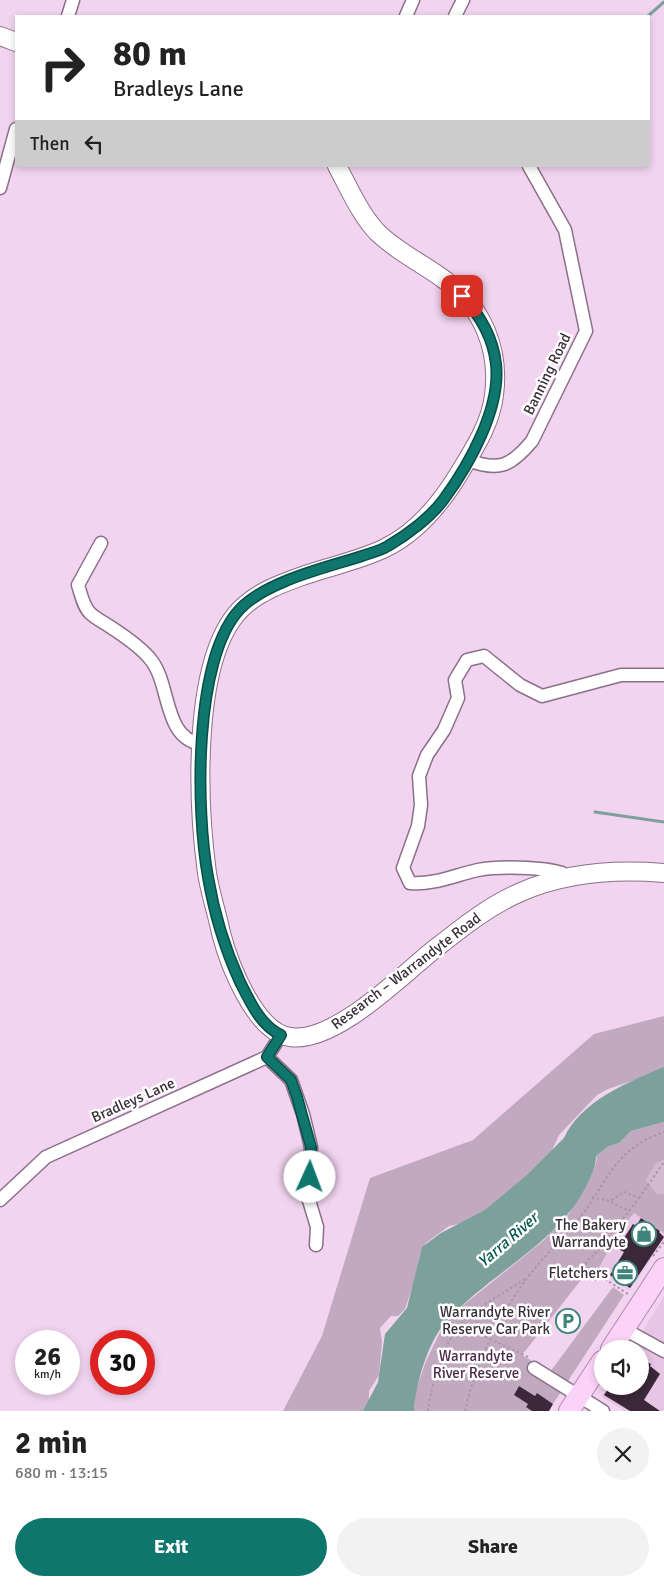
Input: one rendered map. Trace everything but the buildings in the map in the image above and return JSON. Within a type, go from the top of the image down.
[{"type":"main road","points":[[0,36],[15,42]]},
{"type":"main road","points":[[281,1035],[271,1031],[250,1002],[226,950],[207,876],[201,744],[209,674],[221,637],[240,609],[260,593],[386,547],[418,524],[443,500],[468,460],[484,430],[494,400],[496,365],[489,334],[475,310],[448,282],[420,265],[379,234],[363,212],[339,167]]},
{"type":"main road","name":"Research – Warrandyte Road","points":[[281,1035],[295,1038],[314,1036],[332,1028],[371,1001],[435,949],[488,910],[521,892],[564,877],[628,870],[664,873]]},
{"type":"main road","points":[[617,1340],[664,1268]]},
{"type":"main road","points":[[574,1403],[594,1373]]},
{"type":"street","points":[[68,15],[73,0]]},
{"type":"street","points":[[406,15],[413,0]]},
{"type":"street","points":[[456,15],[463,0]]},
{"type":"street","points":[[0,188],[15,133]]},
{"type":"street","name":"Banning Road","points":[[468,460],[493,467],[507,464],[520,455],[532,441],[586,331],[565,230],[530,167]]},
{"type":"street","points":[[101,543],[78,585],[83,601],[90,613],[118,631],[151,660],[164,689],[170,712],[180,733],[187,740],[201,744]]},
{"type":"street","points":[[564,877],[562,873],[548,868],[480,870],[427,885],[410,883],[403,868],[418,826],[421,805],[419,776],[426,755],[444,730],[458,698],[455,680],[466,660],[484,656],[520,685],[542,696],[621,675],[664,675]]},
{"type":"street","points":[[281,1035],[267,1057],[291,1080],[303,1114],[311,1147],[308,1196],[317,1227],[316,1245]]},
{"type":"street","name":"Bradleys Lane","points":[[0,1200],[46,1157],[267,1057]]},
{"type":"street","points":[[624,1329],[664,1351]]},
{"type":"street","points":[[532,1363],[574,1403],[603,1411]]},
{"type":"path","points":[[465,1411],[470,1390],[489,1338],[527,1278],[579,1219],[592,1197],[619,1160],[635,1147],[664,1132]]},
{"type":"path","points":[[597,1281],[586,1270],[586,1262],[615,1234],[664,1162]]},
{"type":"path","points":[[610,1201],[624,1192],[639,1198]]},
{"type":"path","points":[[592,1197],[610,1201],[629,1211]]},
{"type":"path","points":[[586,1270],[594,1272],[628,1294]]},
{"type":"path","points":[[428,1411],[433,1377],[446,1346],[462,1322],[527,1278]]},
{"type":"path","points":[[477,1311],[478,1333],[532,1363]]},
{"type":"shaded area","points":[[664,1160],[664,1194],[657,1194],[646,1180],[656,1162]]},
{"type":"shaded area","points":[[634,1213],[664,1233],[664,1240],[629,1291],[598,1270],[617,1233]]},
{"type":"shaded area","points":[[664,1296],[664,1411],[625,1411],[602,1397],[603,1395],[649,1395],[649,1340],[637,1340]]},
{"type":"green space","points":[[664,1016],[664,1070],[608,1089],[597,1095],[559,1135],[547,1161],[472,1221],[449,1226],[426,1243],[421,1251],[405,1309],[398,1316],[391,1316],[380,1328],[382,1342],[379,1375],[369,1391],[367,1411],[283,1411],[322,1336],[370,1178],[473,1140],[594,1034]]},
{"type":"green space","name":"Warrandyte River Reserve","points":[[664,1122],[664,1160],[656,1163],[646,1180],[657,1194],[664,1194],[664,1233],[634,1213],[617,1233],[598,1270],[588,1271],[522,1355],[550,1372],[613,1287],[624,1295],[553,1404],[537,1393],[535,1396],[519,1386],[514,1395],[528,1404],[526,1407],[532,1411],[414,1411],[415,1393],[426,1361],[444,1324],[461,1307],[543,1241],[569,1214],[596,1164],[597,1155],[609,1146],[619,1143],[631,1131]]},
{"type":"water","name":"Yarra River","points":[[664,1067],[664,1122],[631,1131],[619,1143],[609,1146],[597,1155],[587,1185],[567,1215],[538,1244],[474,1295],[445,1323],[433,1341],[423,1365],[414,1411],[363,1411],[378,1382],[385,1334],[407,1308],[422,1247],[441,1233],[485,1210],[527,1175],[564,1138],[582,1113],[594,1103],[621,1086]]},
{"type":"waterway","points":[[649,15],[664,2]]},
{"type":"waterway","points":[[595,812],[664,822]]},
{"type":"place","name":"The Bakery Warrandyte","points":[[644,1234]]},
{"type":"place","name":"Fletchers","points":[[625,1273]]},
{"type":"place","name":"Warrandyte River Reserve Car Park","points":[[568,1321]]},
{"type":"route","points":[[310,1177],[311,1147],[303,1114],[291,1080],[267,1057],[281,1035],[271,1031],[250,1002],[226,950],[207,876],[201,744],[209,674],[221,637],[240,609],[260,593],[386,547],[418,524],[443,500],[484,430],[494,400],[496,365],[489,334],[475,310],[462,296]]}]
